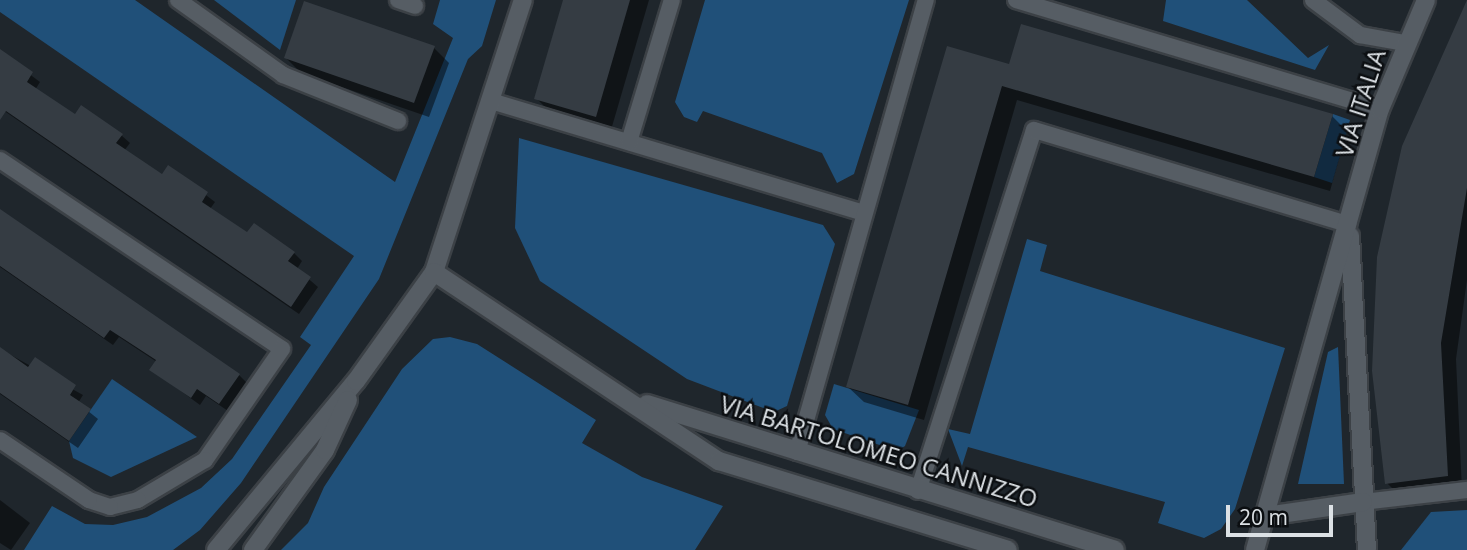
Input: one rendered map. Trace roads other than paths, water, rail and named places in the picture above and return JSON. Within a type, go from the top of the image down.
[{"type":"street","points":[[216,550],[356,381],[435,272],[494,102],[523,0]]},
{"type":"street","name":"VIA ITALIA","points":[[1255,550],[1380,109],[1405,43],[1426,0]]},
{"type":"street","points":[[1348,224],[1367,550]]},
{"type":"street","name":"VIA BARTOLOMEO CANNIZZO","points":[[435,272],[719,461],[1008,550]]},
{"type":"street","points":[[253,550],[325,450],[356,381]]},
{"type":"street","name":"VIA BARTOLOMEO CANNIZZO","points":[[629,399],[918,491],[1115,550]]},
{"type":"street","points":[[1266,516],[1363,502]]},
{"type":"lane","points":[[177,0],[283,75],[398,121]]},
{"type":"lane","points":[[398,0],[415,6]]},
{"type":"lane","points":[[629,142],[672,0]]},
{"type":"lane","points":[[797,452],[861,212],[926,0]]},
{"type":"lane","points":[[1016,0],[1380,109]]},
{"type":"lane","points":[[1313,0],[1360,35],[1405,43]]},
{"type":"lane","points":[[494,102],[861,212]]},
{"type":"lane","points":[[918,491],[1034,130],[1348,224]]},
{"type":"lane","points":[[0,160],[282,349],[205,460],[138,500],[110,507],[89,500],[0,440]]},
{"type":"lane","points":[[1363,502],[1467,490]]}]
